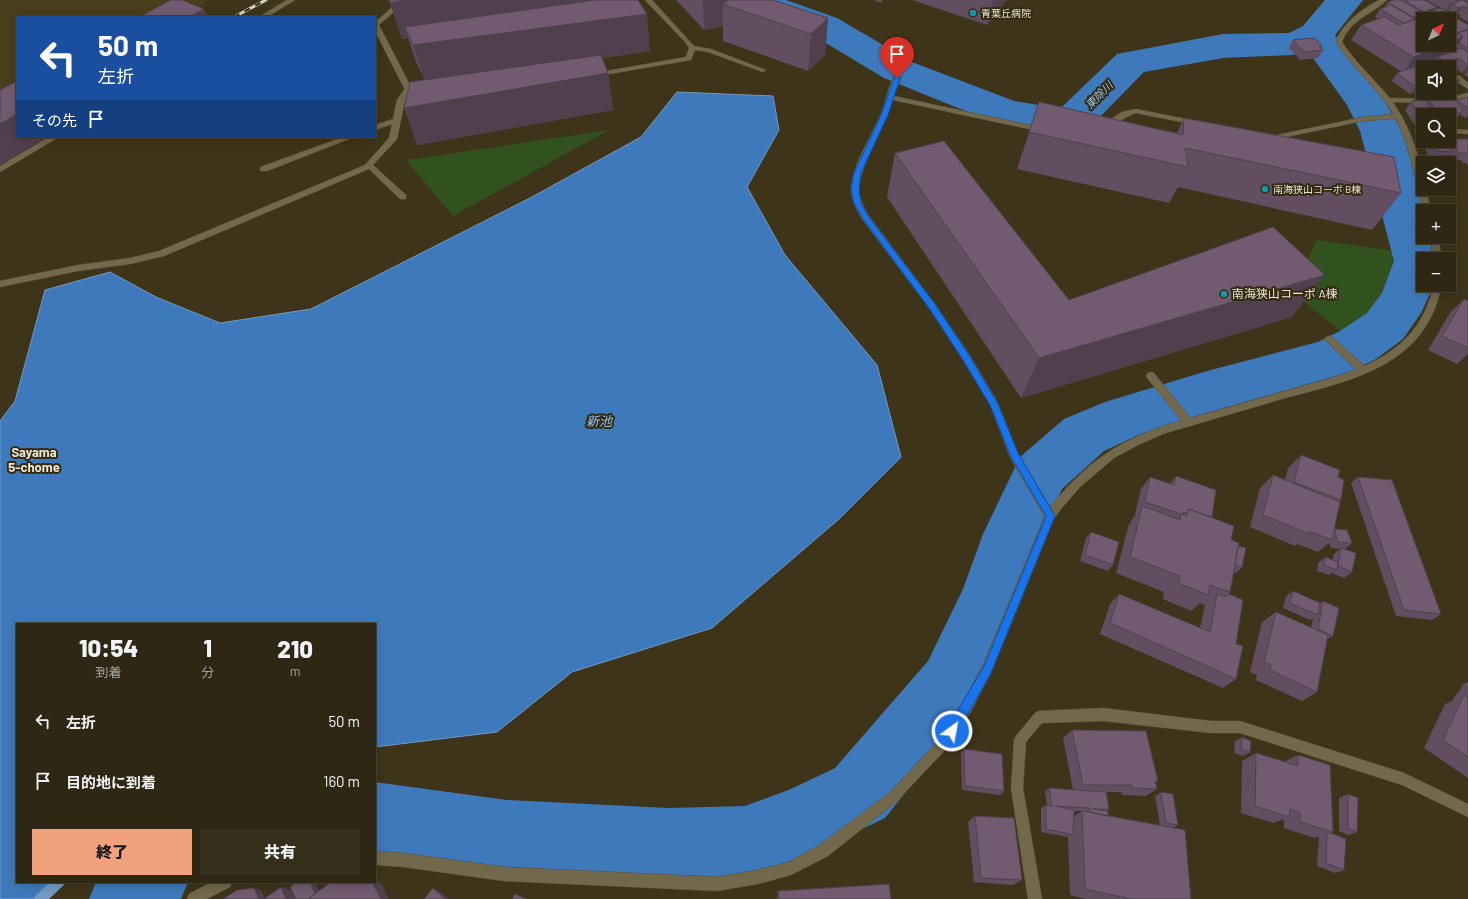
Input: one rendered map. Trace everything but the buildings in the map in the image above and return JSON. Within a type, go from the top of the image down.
[{"type":"street","points":[[264,16],[292,0]]},
{"type":"street","points":[[376,24],[404,4],[391,0]]},
{"type":"street","points":[[648,0],[692,48],[709,50],[762,70]]},
{"type":"street","points":[[1384,0],[1369,9],[1346,28],[1342,33],[1339,42],[1387,100],[1408,140],[1425,204]]},
{"type":"street","points":[[1417,0],[1468,29]]},
{"type":"street","points":[[376,27],[409,89],[417,97],[422,98]]},
{"type":"street","points":[[589,76],[689,59],[692,48]]},
{"type":"street","points":[[897,78],[889,97],[884,115],[858,173],[855,189],[858,203],[865,217],[932,306],[966,357],[994,404],[1014,454],[1049,514]]},
{"type":"street","points":[[1457,78],[1468,87]]},
{"type":"street","points":[[0,284],[78,268],[130,261],[161,254],[370,166],[369,165],[393,139],[401,100],[409,89]]},
{"type":"street","points":[[1387,100],[1443,101],[1468,95]]},
{"type":"street","points":[[889,97],[1051,132]]},
{"type":"street","points":[[1099,129],[1125,114],[1136,111],[1207,125]]},
{"type":"street","points":[[1267,137],[1275,139],[1363,120],[1395,116]]},
{"type":"street","points":[[376,128],[397,120]]},
{"type":"street","points":[[1456,131],[1468,132]]},
{"type":"street","points":[[0,169],[53,138]]},
{"type":"street","points":[[264,168],[347,138]]},
{"type":"street","points":[[370,166],[403,196]]},
{"type":"street","points":[[376,858],[402,860],[504,874],[717,884],[758,877],[791,868],[823,851],[893,797],[945,742],[966,709],[988,669],[1049,514],[1087,475],[1111,456],[1133,442],[1187,420],[1349,376],[1391,356],[1414,334],[1430,307],[1435,292]]},
{"type":"street","points":[[1329,339],[1363,370]]},
{"type":"street","points":[[1151,376],[1187,420]]},
{"type":"street","points":[[1035,899],[1017,788],[1020,740],[1039,717],[1073,714],[1125,716],[1195,725],[1227,728],[1240,727],[1404,779],[1468,811]]},
{"type":"street","points":[[194,899],[223,883]]},
{"type":"shaded area","points":[[0,0],[210,0],[183,16],[16,16],[16,113],[0,122]]},
{"type":"green space","points":[[609,130],[453,216],[406,160]]},
{"type":"green space","points":[[1317,240],[1394,251],[1398,276],[1375,315],[1345,335],[1292,292]]},
{"type":"water","name":"新池","points":[[677,92],[773,96],[779,130],[747,187],[785,255],[877,365],[901,457],[839,519],[712,628],[572,672],[497,732],[376,747],[376,623],[16,623],[16,883],[61,883],[36,899],[0,899],[0,421],[15,401],[45,290],[110,272],[156,297],[220,323],[311,309],[530,198],[641,137]]},
{"type":"waterway","name":"東除川","points":[[760,0],[762,4],[824,26],[898,70],[1005,112],[1056,121],[1078,115],[1131,62],[1223,46],[1292,44],[1305,40],[1316,34]]},
{"type":"waterway","name":"東除川","points":[[1316,34],[1345,0]]},
{"type":"waterway","points":[[376,818],[507,836],[669,845],[745,843],[808,818],[860,793],[951,684],[992,596],[1013,534],[1040,474],[1084,435],[1124,418],[1207,392],[1332,358],[1358,345],[1385,326],[1404,300],[1418,261],[1381,131],[1367,104],[1323,46],[1316,34]]},
{"type":"waterway","points":[[40,899],[58,883]]},
{"type":"waterway","points":[[127,899],[150,883]]},
{"type":"railway","points":[[236,16],[266,0]]},
{"type":"place","name":"青葉丘病院","points":[[973,13]]},
{"type":"place","name":"南海狭山コーポ B棟","points":[[1265,189]]},
{"type":"place","name":"南海狭山コーポ A棟","points":[[1224,294]]},
{"type":"district","name":"Sayama 5-chome","points":[[34,460]]},
{"type":"route","points":[[897,78],[890,94],[884,115],[858,173],[855,189],[858,203],[865,217],[932,306],[966,357],[994,404],[1014,454],[1050,516],[988,669],[952,731]]}]
